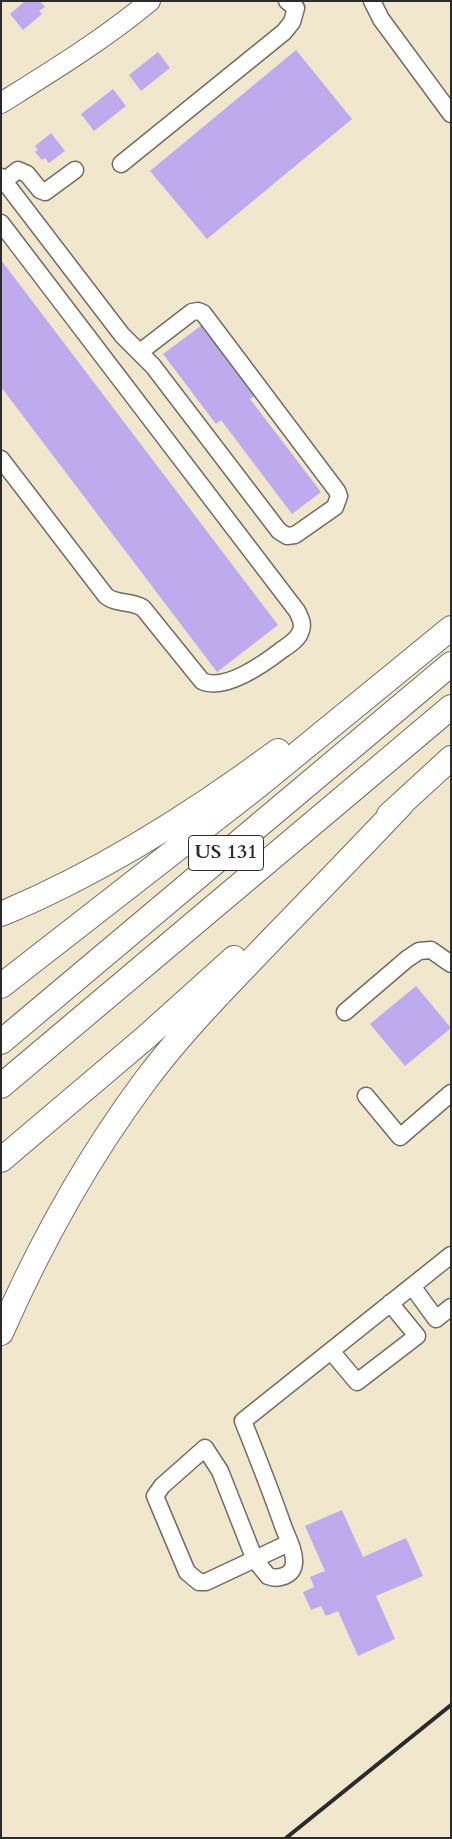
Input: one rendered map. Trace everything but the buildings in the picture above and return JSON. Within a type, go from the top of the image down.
[{"type":"highway","points":[[1,914],[116,858],[180,818],[271,756],[451,624]]},
{"type":"highway","points":[[1,986],[259,785],[451,628]]},
{"type":"highway","name":"US 131","points":[[1,1042],[451,664]]},
{"type":"highway","name":"US 131","points":[[1,1086],[451,707]]},
{"type":"highway","points":[[1,1160],[159,1025],[451,758]]},
{"type":"highway","points":[[1,1333],[50,1230],[105,1138],[146,1080],[188,1028],[401,804]]},
{"type":"main road","points":[[1,103],[68,62],[150,1]]},
{"type":"lane","points":[[122,164],[289,27],[296,8],[287,1]]},
{"type":"lane","points":[[372,1],[381,19],[451,114]]},
{"type":"lane","points":[[75,170],[46,192],[40,190],[27,174],[18,170],[3,179],[122,335],[159,373],[279,531],[287,536],[295,536],[335,507],[339,496],[337,491],[203,312],[192,312],[140,352]]},
{"type":"lane","points":[[1,222],[296,611],[302,625],[299,636],[265,663],[231,680],[202,682],[143,608],[134,603],[115,602],[106,596],[1,459]]},
{"type":"lane","points":[[346,1012],[407,959],[419,951],[431,950],[451,964]]},
{"type":"lane","points":[[366,1096],[400,1137],[451,1093]]},
{"type":"lane","points":[[290,1543],[256,1560],[206,1582],[199,1582],[187,1572],[155,1496],[162,1486],[205,1448],[220,1471],[256,1560],[268,1576],[280,1578],[288,1574],[293,1568],[294,1561],[290,1543],[243,1421],[451,1254]]},
{"type":"lane","points":[[412,1286],[436,1319],[451,1307]]},
{"type":"lane","points":[[331,1351],[357,1382],[417,1336],[390,1303]]},
{"type":"railway","points":[[286,1838],[451,1705]]}]
